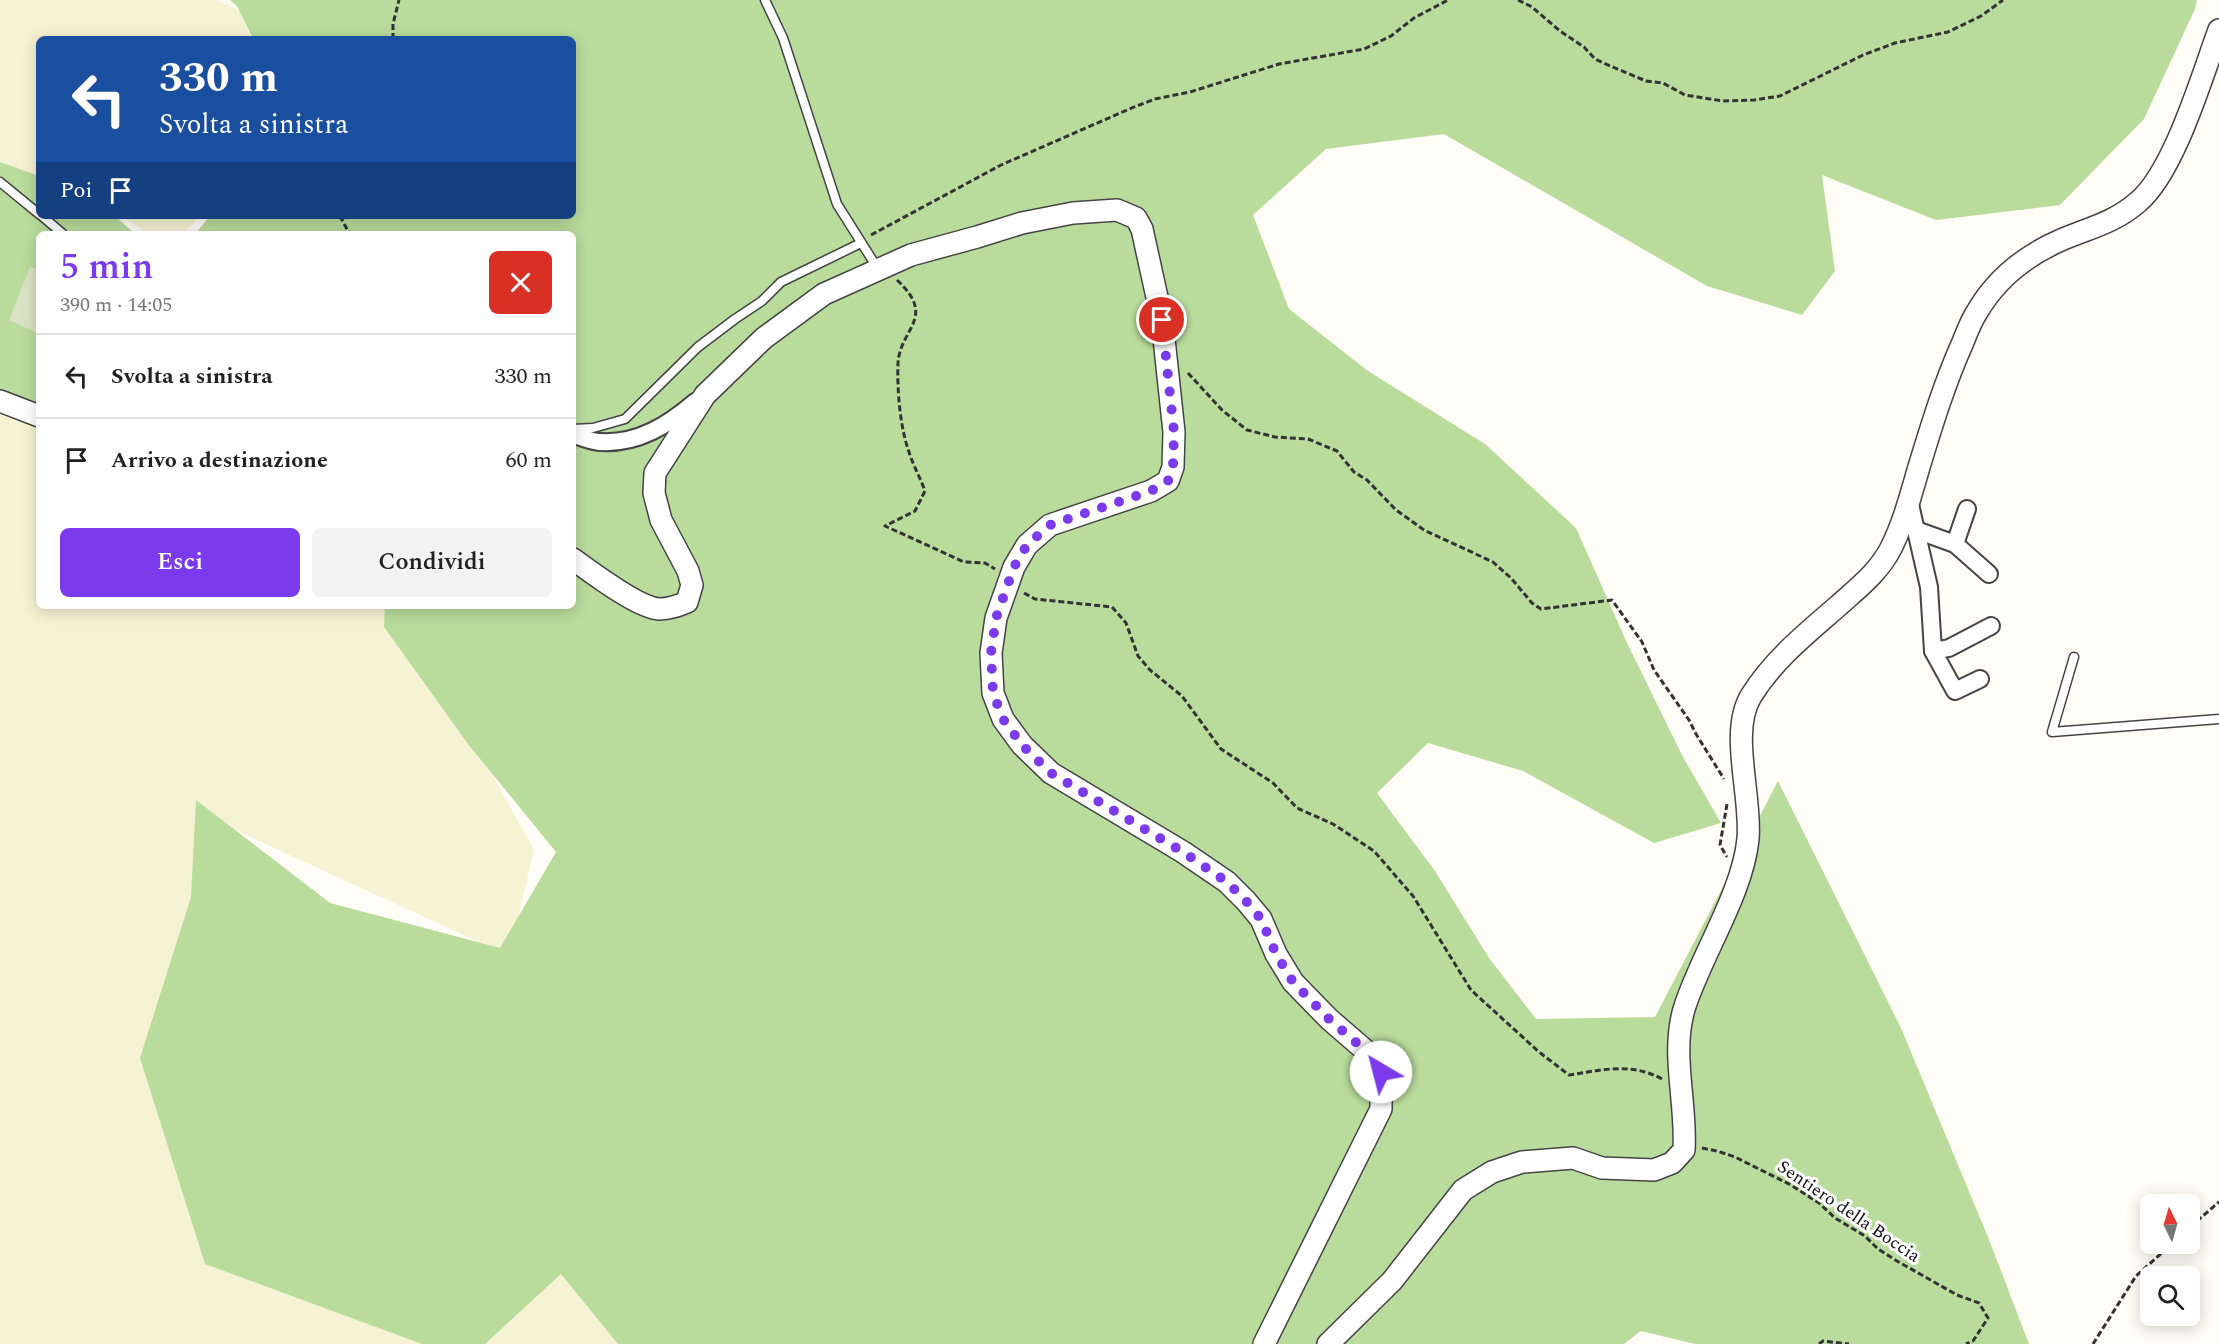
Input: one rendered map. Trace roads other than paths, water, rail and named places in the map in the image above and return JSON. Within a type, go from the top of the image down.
[{"type":"street","points":[[1328,1344],[1392,1281],[1463,1190],[1492,1172],[1522,1162],[1573,1158],[1602,1168],[1654,1170],[1672,1163],[1684,1150],[1678,1050],[1680,1028],[1685,1006],[1736,885],[1748,842],[1749,807],[1741,722],[1749,699],[1771,667],[1871,578],[1890,551],[1903,520],[1936,410],[1957,356],[1977,312],[2003,277],[2032,255],[2113,220],[2138,202],[2153,187],[2171,154],[2219,30]]},
{"type":"street","points":[[576,436],[600,442],[639,437],[670,423],[705,395],[764,338],[824,294],[911,255],[1022,223],[1073,213],[1117,210],[1136,218],[1142,229],[1162,320],[1174,432],[1173,467],[1168,481],[1151,491],[1050,525],[1027,545],[1009,580],[996,618],[991,653],[993,693],[1003,719],[1022,745],[1051,773],[1183,852],[1227,882],[1261,919],[1276,954],[1293,982],[1329,1019],[1366,1051],[1381,1072],[1381,1109],[1264,1344]]},
{"type":"street","points":[[576,561],[643,604],[657,609],[673,608],[687,602],[692,585],[688,571],[662,520],[654,493],[656,473],[705,395]]},
{"type":"street","points":[[0,401],[36,415]]},
{"type":"street","points":[[1909,500],[1929,587],[1933,651],[1955,691],[1980,679]]},
{"type":"street","points":[[1955,544],[1967,509]]},
{"type":"street","points":[[1916,530],[1955,544],[1989,574]]},
{"type":"street","points":[[1933,651],[1949,648],[1991,626]]},
{"type":"lane","points":[[765,0],[783,38],[837,204],[861,243],[882,268]]},
{"type":"lane","points":[[0,182],[36,212]]},
{"type":"lane","points":[[45,219],[59,231]]},
{"type":"lane","points":[[576,429],[593,428],[625,419],[698,347],[762,301],[781,282],[861,243]]},
{"type":"lane","points":[[2074,657],[2052,732],[2219,719]]}]
